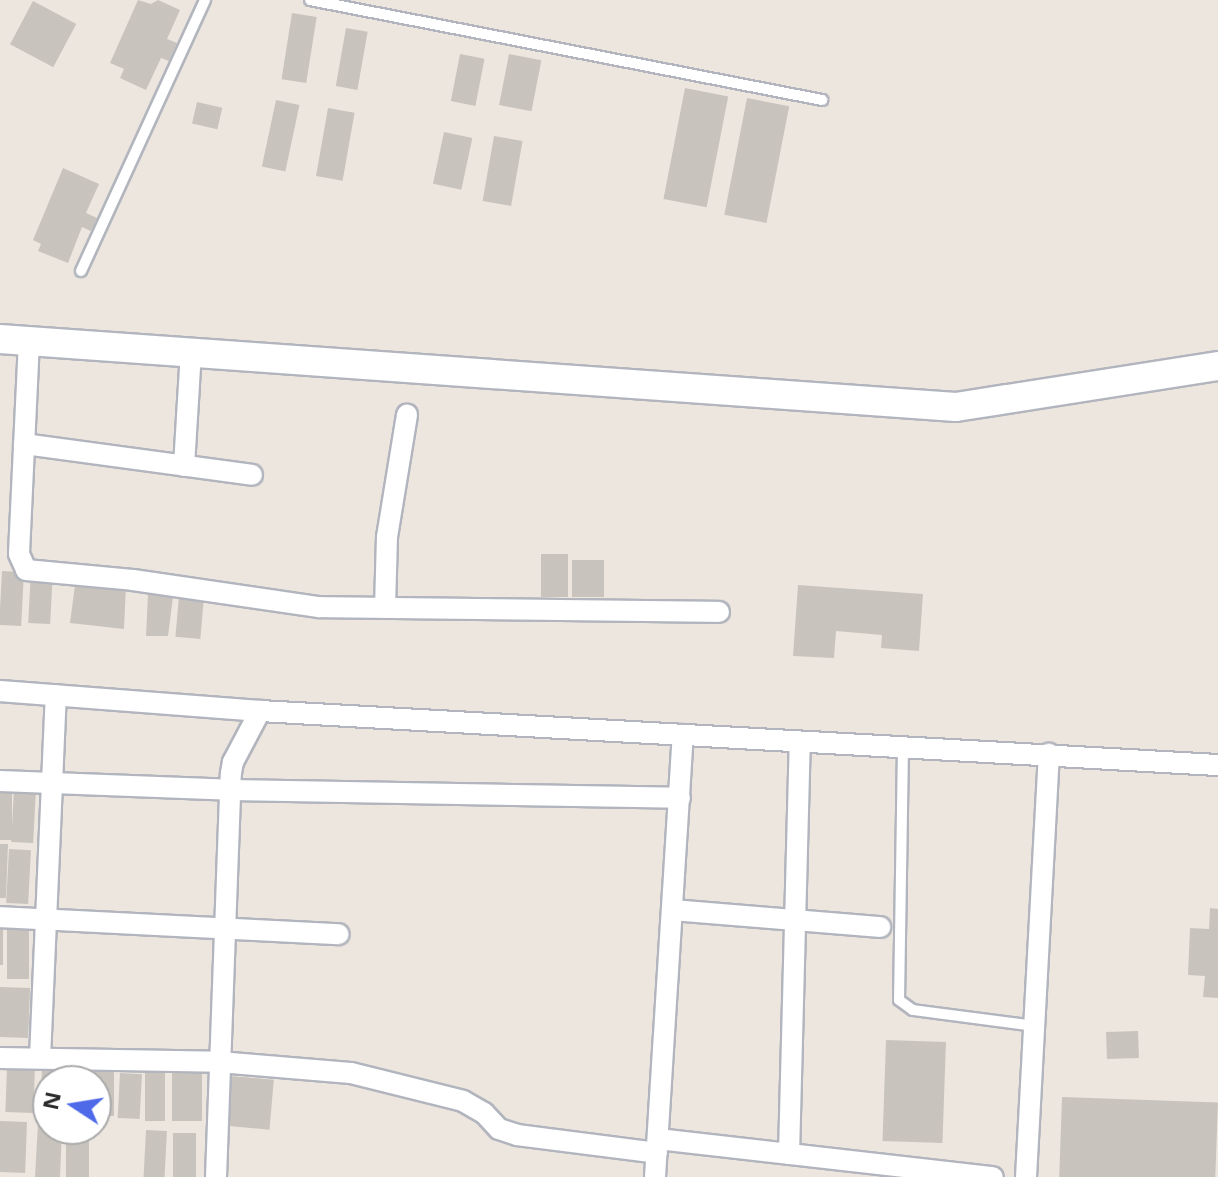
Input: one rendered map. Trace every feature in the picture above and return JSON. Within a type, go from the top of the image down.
[{"type":"street","points":[[0,339],[956,407],[1218,366]]},
{"type":"street","points":[[29,341],[19,554],[26,570],[133,580],[319,607],[719,612]]},
{"type":"street","points":[[184,466],[191,352]]},
{"type":"street","points":[[385,608],[387,537],[407,415]]},
{"type":"street","points":[[24,444],[252,475]]},
{"type":"street","points":[[0,691],[260,711],[1218,765]]},
{"type":"street","points":[[40,1058],[56,695]]},
{"type":"street","points":[[216,1177],[230,790],[233,762],[260,711]]},
{"type":"street","points":[[655,1177],[683,735]]},
{"type":"street","points":[[789,1154],[800,742]]},
{"type":"street","points":[[1026,1177],[1049,754]]},
{"type":"street","points":[[0,781],[230,790],[680,798]]},
{"type":"street","points":[[673,910],[880,927]]},
{"type":"street","points":[[0,917],[339,934]]},
{"type":"street","points":[[0,1058],[219,1062],[351,1073],[463,1101],[484,1113],[499,1129],[517,1135],[789,1154],[993,1177]]},
{"type":"lane","points":[[81,271],[205,0]]},
{"type":"lane","points":[[310,0],[822,100]]},
{"type":"lane","points":[[903,747],[899,1000],[913,1010],[1034,1026]]},
{"type":"building","points":[[138,0],[151,4],[158,0],[180,10],[167,39],[177,43],[169,61],[161,58],[146,90],[120,78],[124,69],[110,63]]},
{"type":"building","points":[[33,1],[76,24],[53,67],[10,44]]},
{"type":"building","points":[[292,13],[317,17],[306,83],[282,79]]},
{"type":"building","points":[[346,28],[368,32],[357,90],[336,86]]},
{"type":"building","points":[[460,54],[485,59],[475,106],[451,101]]},
{"type":"building","points":[[509,54],[541,60],[531,111],[499,105]]},
{"type":"building","points":[[685,88],[728,96],[707,207],[663,199]]},
{"type":"building","points":[[747,98],[789,106],[767,223],[724,215]]},
{"type":"building","points":[[276,100],[299,105],[285,172],[262,167]]},
{"type":"building","points":[[197,102],[222,108],[217,129],[192,123]]},
{"type":"building","points":[[328,108],[355,113],[343,181],[316,176]]},
{"type":"building","points":[[444,132],[472,138],[461,190],[433,184]]},
{"type":"building","points":[[494,136],[523,141],[511,206],[483,201]]},
{"type":"building","points":[[63,168],[99,184],[86,213],[97,218],[91,231],[82,227],[68,263],[38,251],[41,244],[33,240]]},
{"type":"building","points":[[541,554],[568,554],[568,597],[541,597]]},
{"type":"building","points":[[572,560],[604,560],[604,597],[572,597]]},
{"type":"building","points":[[31,569],[53,570],[50,624],[28,623]]},
{"type":"building","points":[[2,571],[24,572],[21,626],[0,625]]},
{"type":"building","points":[[75,585],[126,585],[124,629],[70,623]]},
{"type":"building","points":[[798,585],[923,594],[919,651],[881,648],[882,635],[836,631],[834,658],[793,656]]},
{"type":"building","points":[[148,594],[173,597],[168,636],[146,636]]},
{"type":"building","points":[[179,596],[204,598],[200,639],[175,637]]},
{"type":"building","points":[[0,786],[12,786],[12,840],[0,840]]},
{"type":"building","points":[[14,788],[36,789],[33,843],[11,842]]},
{"type":"building","points":[[0,844],[8,844],[6,898],[0,898]]},
{"type":"building","points":[[9,849],[31,850],[28,904],[6,903]]},
{"type":"building","points":[[1210,908],[1218,909],[1218,998],[1203,997],[1205,976],[1188,975],[1190,928],[1209,929]]},
{"type":"building","points":[[0,924],[3,924],[3,965],[0,965]]},
{"type":"building","points":[[7,925],[29,925],[29,979],[7,979]]},
{"type":"building","points":[[0,987],[30,988],[28,1038],[0,1037]]},
{"type":"building","points":[[1138,1031],[1139,1058],[1107,1059],[1106,1032]]},
{"type":"building","points":[[886,1040],[946,1042],[942,1143],[882,1141]]},
{"type":"building","points":[[7,1066],[32,1067],[32,1113],[5,1112]]},
{"type":"building","points":[[112,1072],[114,1116],[112,1116]]},
{"type":"building","points":[[145,1072],[165,1072],[165,1121],[145,1121]]},
{"type":"building","points":[[120,1073],[142,1074],[140,1119],[118,1118]]},
{"type":"building","points":[[172,1073],[202,1073],[202,1121],[172,1121]]},
{"type":"building","points":[[230,1076],[274,1080],[269,1130],[226,1126]]},
{"type":"building","points":[[1062,1097],[1218,1102],[1215,1177],[1059,1177]]},
{"type":"building","points":[[0,1121],[27,1122],[25,1173],[0,1172]]},
{"type":"building","points":[[146,1130],[167,1131],[165,1177],[144,1177]]},
{"type":"building","points":[[173,1133],[196,1133],[196,1177],[173,1177]]},
{"type":"building","points":[[37,1145],[61,1145],[60,1177],[35,1177]]},
{"type":"building","points":[[66,1145],[89,1145],[89,1177],[66,1177]]}]
